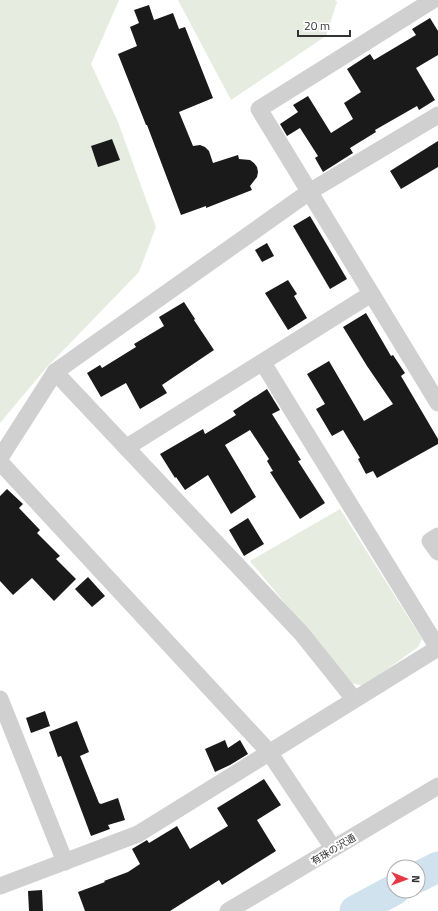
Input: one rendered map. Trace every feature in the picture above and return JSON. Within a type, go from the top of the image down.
[{"type":"street","points":[[433,0],[259,109],[438,403]]},
{"type":"street","points":[[0,458],[55,372],[309,192],[436,120]]},
{"type":"street","points":[[127,447],[371,294]]},
{"type":"street","points":[[0,886],[138,834],[438,648],[262,363]]},
{"type":"street","points":[[55,372],[302,634],[354,699]]},
{"type":"street","points":[[0,462],[269,752],[333,848]]},
{"type":"street","points":[[438,536],[430,541],[438,552]]},
{"type":"street","points":[[0,699],[66,862]]},
{"type":"street","name":"有珠の沢通","points":[[228,911],[438,786]]},
{"type":"shaded area","points":[[0,0],[119,0],[91,64],[118,122],[156,227],[139,272],[46,368],[0,423]]},
{"type":"shaded area","points":[[178,0],[335,0],[337,2],[326,36],[231,100]]},
{"type":"shaded area","points":[[340,509],[422,639],[418,647],[364,686],[351,683],[250,561]]},
{"type":"building","points":[[149,5],[154,20],[173,13],[179,29],[185,27],[213,98],[179,112],[193,146],[200,145],[205,147],[209,151],[213,163],[238,155],[239,159],[250,160],[254,163],[258,172],[257,177],[250,186],[252,190],[206,208],[206,206],[181,215],[118,54],[137,46],[130,27],[139,23],[134,10]]},
{"type":"building","points":[[430,18],[438,31],[438,55],[416,68],[435,100],[419,110],[417,106],[375,130],[376,132],[350,148],[353,153],[323,172],[315,158],[318,156],[300,128],[287,136],[280,124],[298,112],[293,105],[308,96],[331,133],[353,119],[344,103],[361,92],[347,69],[370,54],[374,60],[416,35],[412,29]]},
{"type":"building","points":[[112,139],[120,160],[98,167],[91,146]]},
{"type":"building","points":[[438,141],[438,167],[401,189],[390,171]]},
{"type":"building","points":[[310,216],[347,279],[330,289],[293,226]]},
{"type":"building","points":[[267,243],[274,256],[262,262],[255,250]]},
{"type":"building","points":[[288,280],[297,294],[294,296],[307,318],[288,330],[265,293]]},
{"type":"building","points":[[184,302],[214,350],[162,385],[167,393],[140,409],[126,383],[101,397],[87,373],[100,365],[102,368],[136,347],[134,344],[164,326],[159,317]]},
{"type":"building","points":[[366,313],[391,356],[393,355],[405,373],[401,376],[438,439],[438,444],[377,478],[373,471],[366,474],[358,459],[360,458],[343,430],[332,436],[316,409],[325,404],[307,374],[329,361],[364,421],[393,404],[343,327]]},
{"type":"building","points":[[267,389],[280,410],[272,414],[301,460],[298,461],[325,503],[300,519],[270,472],[273,471],[267,461],[269,459],[250,430],[225,445],[256,497],[231,514],[208,475],[185,490],[176,477],[175,478],[160,454],[203,429],[205,434],[236,415],[233,411]]},
{"type":"building","points":[[7,489],[23,504],[19,508],[40,530],[37,533],[60,556],[56,559],[76,579],[54,601],[32,578],[13,595],[0,581],[0,496]]},
{"type":"building","points":[[248,518],[264,544],[244,556],[229,530]]},
{"type":"building","points":[[88,577],[105,596],[92,607],[75,589]]},
{"type":"building","points":[[45,711],[50,726],[31,733],[26,718]]},
{"type":"building","points":[[77,721],[89,752],[80,756],[99,803],[101,804],[118,798],[125,820],[108,825],[110,829],[91,836],[61,756],[58,757],[49,732]]},
{"type":"building","points":[[225,740],[228,748],[240,740],[248,754],[215,772],[205,749]]},
{"type":"building","points":[[264,779],[281,805],[257,820],[276,851],[222,885],[219,880],[170,911],[85,911],[78,892],[128,872],[140,864],[132,849],[147,840],[149,843],[177,826],[190,849],[228,826],[217,808]]},
{"type":"building","points":[[42,890],[43,911],[29,911],[28,891]]},
{"type":"waterway","points":[[426,873],[438,867]]},
{"type":"waterway","points":[[355,911],[386,894]]}]
